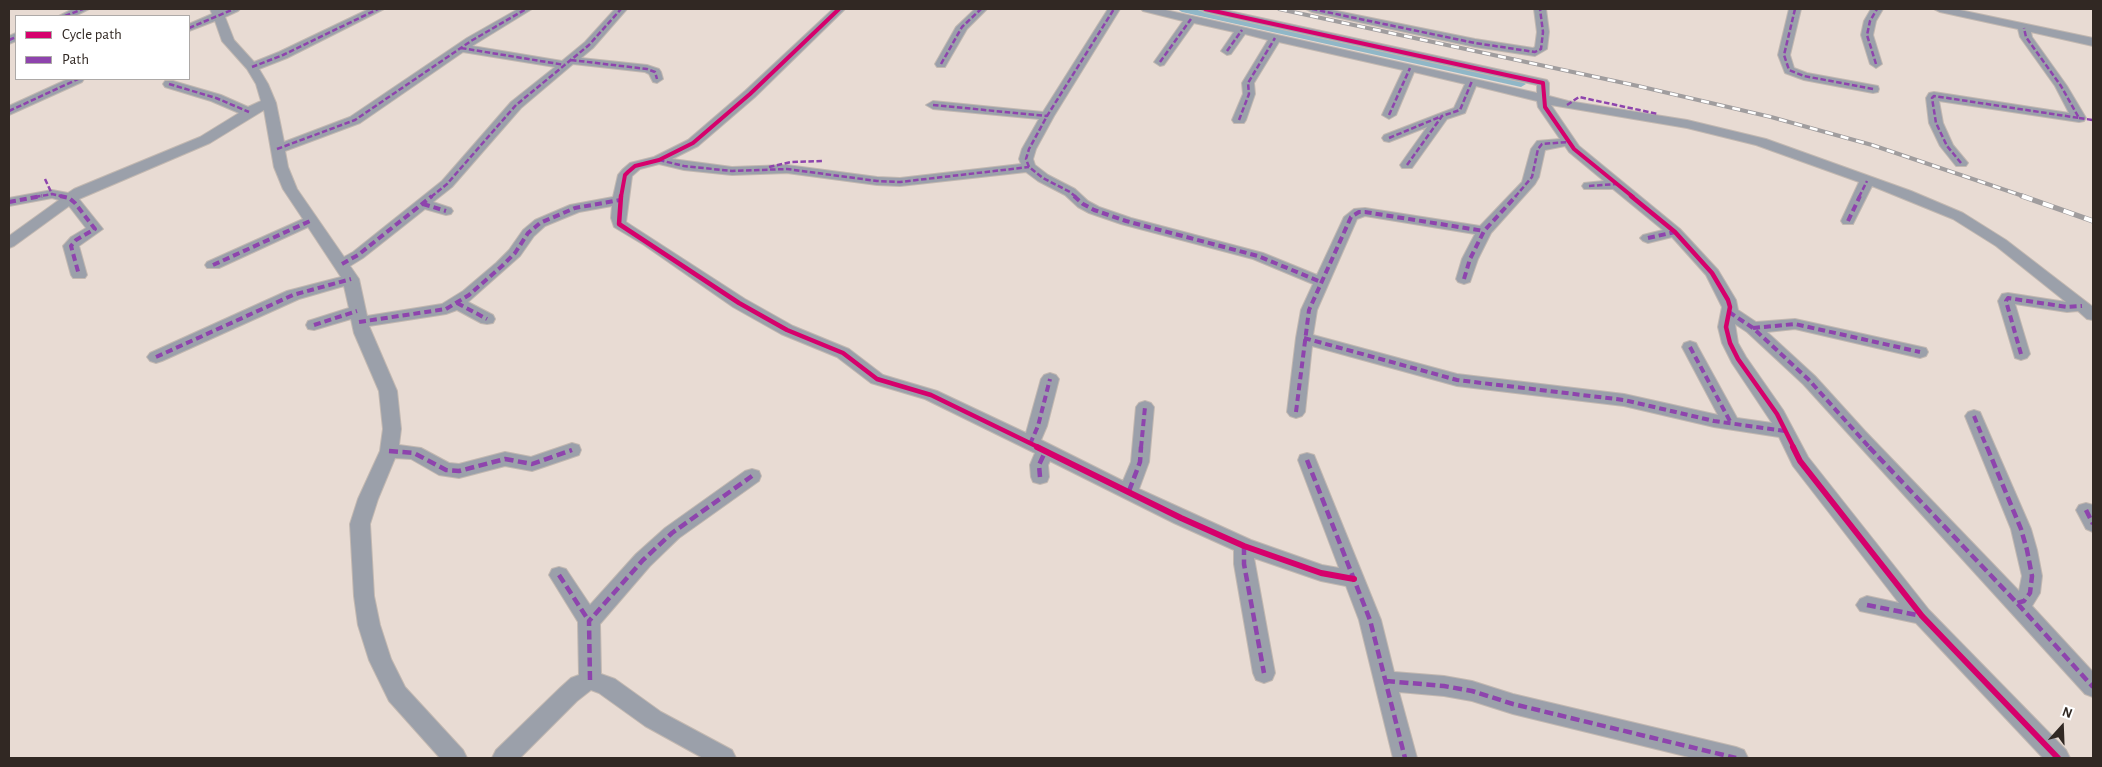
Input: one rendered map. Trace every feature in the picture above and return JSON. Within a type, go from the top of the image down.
[{"type":"street","points":[[68,15],[84,9]]},
{"type":"street","points":[[190,27],[217,13],[234,9]]},
{"type":"street","points":[[252,68],[378,9]]},
{"type":"street","points":[[277,149],[347,124],[461,48],[526,9]]},
{"type":"street","points":[[342,264],[358,255],[423,204],[455,176],[516,105],[596,38],[621,9]]},
{"type":"street","points":[[840,9],[750,94],[693,143],[658,160],[644,163],[628,172],[625,176],[620,200],[618,218],[620,224],[739,303],[788,330],[848,357],[877,379],[932,395],[1181,518],[1244,546],[1321,573],[1354,579]]},
{"type":"street","points":[[941,64],[962,27],[981,9]]},
{"type":"street","points":[[1028,167],[1027,153],[1047,116],[1114,9]]},
{"type":"street","points":[[1147,9],[1567,105],[1687,124],[1777,148],[1937,206],[1975,226],[2001,243],[2088,310]]},
{"type":"street","points":[[1204,9],[1538,82],[1544,85],[1542,98],[1547,112],[1568,142],[1675,232],[1708,267],[1725,292],[1730,304],[1726,327],[1730,343],[1738,360],[1777,414],[1800,461],[1922,616],[2058,758]]},
{"type":"street","points":[[1312,9],[1475,43],[1535,52],[1541,49],[1543,32],[1540,9]]},
{"type":"street","points":[[1794,9],[1784,55],[1789,70],[1804,76],[1872,89]]},
{"type":"street","points":[[1876,64],[1867,35],[1870,21],[1877,9]]},
{"type":"street","points":[[1940,9],[2093,42]]},
{"type":"street","points":[[217,13],[228,41],[252,68],[262,84],[269,104],[277,149],[290,189],[351,279],[358,316],[388,391],[392,429],[389,451],[368,499],[360,524],[364,596],[368,625],[380,660],[398,694],[455,758]]},
{"type":"street","points":[[1160,62],[1180,32],[1192,19]]},
{"type":"street","points":[[2024,28],[2026,37],[2061,86],[2079,118]]},
{"type":"street","points":[[1227,51],[1242,30]]},
{"type":"street","points":[[1239,120],[1249,94],[1248,82],[1275,38]]},
{"type":"street","points":[[461,48],[568,63],[647,69],[655,72],[657,79]]},
{"type":"street","points":[[1389,115],[1410,68]]},
{"type":"street","points":[[9,111],[76,80]]},
{"type":"street","points":[[1389,138],[1460,110],[1472,82]]},
{"type":"street","points":[[169,84],[216,98],[249,112]]},
{"type":"street","points":[[1961,163],[1947,146],[1936,124],[1932,98],[1934,96],[2093,120]]},
{"type":"street","points":[[1567,105],[1571,100],[1579,97],[1658,114]]},
{"type":"street","points":[[9,243],[69,198],[91,186],[205,140],[249,112],[269,104]]},
{"type":"street","points":[[933,105],[1047,116]]},
{"type":"street","points":[[1407,165],[1442,116]]},
{"type":"street","points":[[1464,279],[1470,259],[1484,231],[1528,184],[1532,177],[1538,149],[1542,144],[1568,142]]},
{"type":"street","points":[[658,160],[684,166],[732,171],[787,169],[877,181],[900,182],[1028,167],[1043,178],[1070,192],[1094,210],[1126,221],[1258,256],[1321,282]]},
{"type":"street","points":[[765,170],[778,163],[823,162]]},
{"type":"street","points":[[45,179],[52,194]]},
{"type":"street","points":[[1848,221],[1867,181]]},
{"type":"street","points":[[1589,186],[1617,184]]},
{"type":"street","points":[[9,202],[52,194],[69,198],[95,229],[76,240],[71,246],[79,275]]},
{"type":"street","points":[[314,325],[358,316],[431,312],[446,309],[457,303],[502,266],[515,253],[528,233],[540,222],[575,208],[620,200]]},
{"type":"street","points":[[423,204],[446,211]]},
{"type":"street","points":[[1296,412],[1309,310],[1351,217],[1359,212],[1484,231]]},
{"type":"street","points":[[213,266],[310,221]]},
{"type":"street","points":[[1648,238],[1675,232]]},
{"type":"street","points":[[156,357],[293,295],[351,279]]},
{"type":"street","points":[[2022,354],[2006,302],[2008,298],[2088,310]]},
{"type":"street","points":[[457,303],[487,319]]},
{"type":"street","points":[[1729,312],[1753,328],[1809,380],[1866,444],[2093,687]]},
{"type":"street","points":[[1753,328],[1795,324],[1920,352]]},
{"type":"street","points":[[1304,338],[1457,380],[1624,400],[1731,423],[1785,432]]},
{"type":"street","points":[[1690,347],[1731,423]]},
{"type":"street","points":[[1040,477],[1038,465],[1038,426],[1050,379]]},
{"type":"street","points":[[1129,491],[1140,462],[1145,407]]},
{"type":"street","points":[[1974,416],[2027,550],[2032,576],[2030,593],[2017,604]]},
{"type":"street","points":[[389,451],[407,451],[446,470],[459,471],[505,459],[532,464],[572,450]]},
{"type":"street","points":[[1307,460],[1370,620],[1405,758]]},
{"type":"street","points":[[589,621],[643,560],[672,533],[752,476]]},
{"type":"street","points":[[1244,546],[1244,564],[1264,673]]},
{"type":"street","points":[[559,575],[589,621],[590,680]]},
{"type":"street","points":[[1867,606],[1922,616]]},
{"type":"street","points":[[504,758],[569,694],[579,685],[590,680],[607,686],[653,719],[724,758]]},
{"type":"street","points":[[1386,681],[1444,686],[1472,691],[1513,704],[1736,758]]},
{"type":"waterway","points":[[1182,9],[1521,84]]},
{"type":"railway","points":[[1279,9],[1638,86],[1771,117],[1872,145],[2026,197]]},
{"type":"railway","points":[[2022,196],[2093,221]]},
{"type":"marked path","points":[[68,15],[83,9]]},
{"type":"marked path","points":[[190,28],[234,9]]},
{"type":"marked path","points":[[252,67],[283,55],[378,9]]},
{"type":"marked path","points":[[277,149],[355,120],[471,41],[526,9]]},
{"type":"marked path","points":[[342,264],[358,255],[447,184],[516,105],[589,45],[621,9]]},
{"type":"marked path","points":[[941,64],[962,27],[981,9]]},
{"type":"marked path","points":[[1114,9],[1047,116],[1029,149],[1026,159],[1029,167],[1043,178],[1070,192],[1083,204],[1094,210],[1126,221],[1258,256],[1321,282]]},
{"type":"marked path","points":[[1312,9],[1475,43],[1535,52],[1541,49],[1543,32],[1540,9]]},
{"type":"marked path","points":[[1795,9],[1784,55],[1789,70],[1804,76],[1873,89]]},
{"type":"marked path","points":[[1876,64],[1867,35],[1870,21],[1877,9]]},
{"type":"marked path","points":[[1160,62],[1191,19]]},
{"type":"marked path","points":[[1961,163],[1947,146],[1936,123],[1932,98],[1934,96],[2079,118],[2061,86],[2026,37],[2024,28]]},
{"type":"marked path","points":[[1227,51],[1242,30]]},
{"type":"marked path","points":[[9,40],[15,37]]},
{"type":"marked path","points":[[1239,120],[1249,94],[1248,83],[1275,38]]},
{"type":"marked path","points":[[461,48],[565,65]]},
{"type":"marked path","points":[[571,60],[647,69],[655,72],[657,79]]},
{"type":"marked path","points":[[1389,115],[1410,68]]},
{"type":"marked path","points":[[9,111],[76,80]]},
{"type":"marked path","points":[[1407,165],[1442,116],[1460,110],[1472,81]]},
{"type":"marked path","points":[[169,84],[216,98],[249,112]]},
{"type":"marked path","points":[[1567,105],[1579,97],[1658,114]]},
{"type":"marked path","points":[[933,105],[1047,116]]},
{"type":"marked path","points":[[1389,138],[1442,116]]},
{"type":"marked path","points":[[2079,118],[2093,120]]},
{"type":"marked path","points":[[1464,279],[1470,259],[1484,231],[1528,184],[1532,177],[1538,149],[1542,144],[1568,142]]},
{"type":"marked path","points":[[659,160],[684,166],[732,171],[787,169],[877,181],[900,182],[1029,167]]},
{"type":"marked path","points":[[769,167],[791,162],[823,161]]},
{"type":"marked path","points":[[45,179],[52,194]]},
{"type":"marked path","points":[[1848,221],[1867,181]]},
{"type":"marked path","points":[[1589,186],[1617,184]]},
{"type":"marked path","points":[[9,202],[52,194],[69,198],[75,203],[95,229],[76,240],[71,246],[79,275]]},
{"type":"marked path","points":[[359,322],[446,309],[469,295],[502,266],[515,253],[528,233],[540,223],[575,208],[620,200]]},
{"type":"marked path","points":[[423,204],[446,211]]},
{"type":"marked path","points":[[1296,412],[1309,310],[1351,217],[1359,212],[1365,212],[1484,231]]},
{"type":"marked path","points":[[213,265],[310,221]]},
{"type":"marked path","points":[[1648,238],[1675,232]]},
{"type":"marked path","points":[[156,357],[293,295],[351,279]]},
{"type":"marked path","points":[[2021,354],[2006,301],[2008,298],[2067,307],[2082,306]]},
{"type":"marked path","points":[[457,303],[487,319]]},
{"type":"marked path","points":[[314,325],[357,311]]},
{"type":"marked path","points":[[1729,312],[1753,328],[1809,380],[2093,687]]},
{"type":"marked path","points":[[1753,328],[1795,324],[1920,352]]},
{"type":"marked path","points":[[1304,338],[1457,380],[1624,400],[1714,421],[1785,431]]},
{"type":"marked path","points":[[1690,347],[1731,423]]},
{"type":"marked path","points":[[1030,444],[1038,426],[1050,379]]},
{"type":"marked path","points":[[1129,491],[1140,462],[1145,407]]},
{"type":"marked path","points":[[1974,416],[2021,529],[2027,550],[2032,576],[2030,593],[2024,601],[2017,603]]},
{"type":"marked path","points":[[389,451],[414,453],[446,470],[459,471],[505,459],[532,464],[572,450]]},
{"type":"marked path","points":[[1040,477],[1039,465],[1045,452]]},
{"type":"marked path","points":[[1307,460],[1370,620],[1405,758]]},
{"type":"marked path","points":[[590,680],[589,621],[643,560],[672,533],[752,476]]},
{"type":"marked path","points":[[2086,510],[2093,524]]},
{"type":"marked path","points":[[1244,546],[1244,564],[1264,673]]},
{"type":"marked path","points":[[559,575],[589,621]]},
{"type":"marked path","points":[[1867,605],[1922,616]]},
{"type":"marked path","points":[[1386,681],[1444,686],[1472,691],[1513,704],[1736,758]]},
{"type":"cycle path","points":[[839,9],[750,94],[693,143],[659,160],[635,166],[628,172],[625,175],[622,186],[619,224],[739,303],[787,330],[843,353],[877,379],[931,395],[956,406],[1181,518],[1244,546],[1321,573],[1354,579]]},
{"type":"cycle path","points":[[1205,9],[1543,83],[1545,107],[1574,149],[1675,232],[1712,273],[1728,300],[1730,307],[1726,327],[1730,343],[1738,359],[1777,414],[1800,461],[1922,616],[2058,758]]}]
